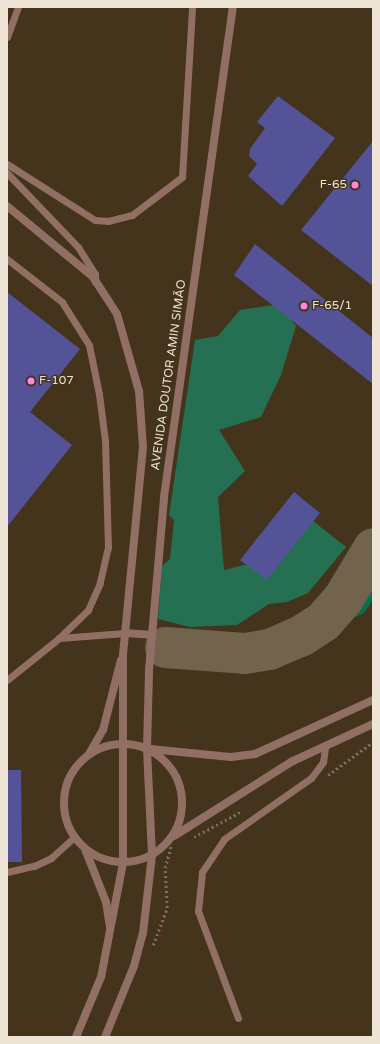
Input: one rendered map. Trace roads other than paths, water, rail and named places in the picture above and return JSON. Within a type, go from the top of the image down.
[{"type":"street","name":"AVENIDA DOUTOR AMIN SIMÃO","points":[[105,1037],[134,966],[143,933],[152,855],[147,749],[152,635],[164,497],[233,7]]},
{"type":"street","name":"AVENIDA DOUTOR AMIN SIMÃO","points":[[7,206],[95,282],[117,314],[139,391],[143,447],[123,656],[123,863],[111,933],[101,977],[76,1037]]},
{"type":"street","points":[[125,633],[152,635]]},
{"type":"street","points":[[123,656],[115,676],[112,700],[103,730],[89,754],[75,769],[65,791],[65,815],[74,837],[96,856],[123,863],[152,855],[173,836],[291,762],[373,724]]},
{"type":"street","points":[[89,754],[107,746],[123,744],[147,749],[231,757],[255,754],[373,700]]},
{"type":"street","points":[[147,749],[162,758],[174,771],[180,786],[183,803],[180,820],[173,836]]},
{"type":"street","points":[[85,848],[106,902],[111,933]]},
{"type":"lane","points":[[7,37],[18,7]]},
{"type":"lane","points":[[7,164],[95,220],[108,221],[132,215],[182,177],[192,7]]},
{"type":"lane","points":[[7,173],[78,246],[95,274],[95,282]]},
{"type":"lane","points":[[7,259],[62,302],[89,344],[99,394],[105,441],[108,547],[100,583],[88,610],[60,638],[7,680]]},
{"type":"lane","points":[[60,638],[125,633]]},
{"type":"lane","points":[[238,1018],[198,912],[202,872],[224,839],[311,778],[323,762],[325,747]]},
{"type":"lane","points":[[7,872],[34,866],[51,858],[74,837]]},
{"type":"place","name":"F-65","points":[[355,185]]},
{"type":"place","name":"F-65/1","points":[[304,306]]},
{"type":"place","name":"F-107","points":[[31,381]]}]
